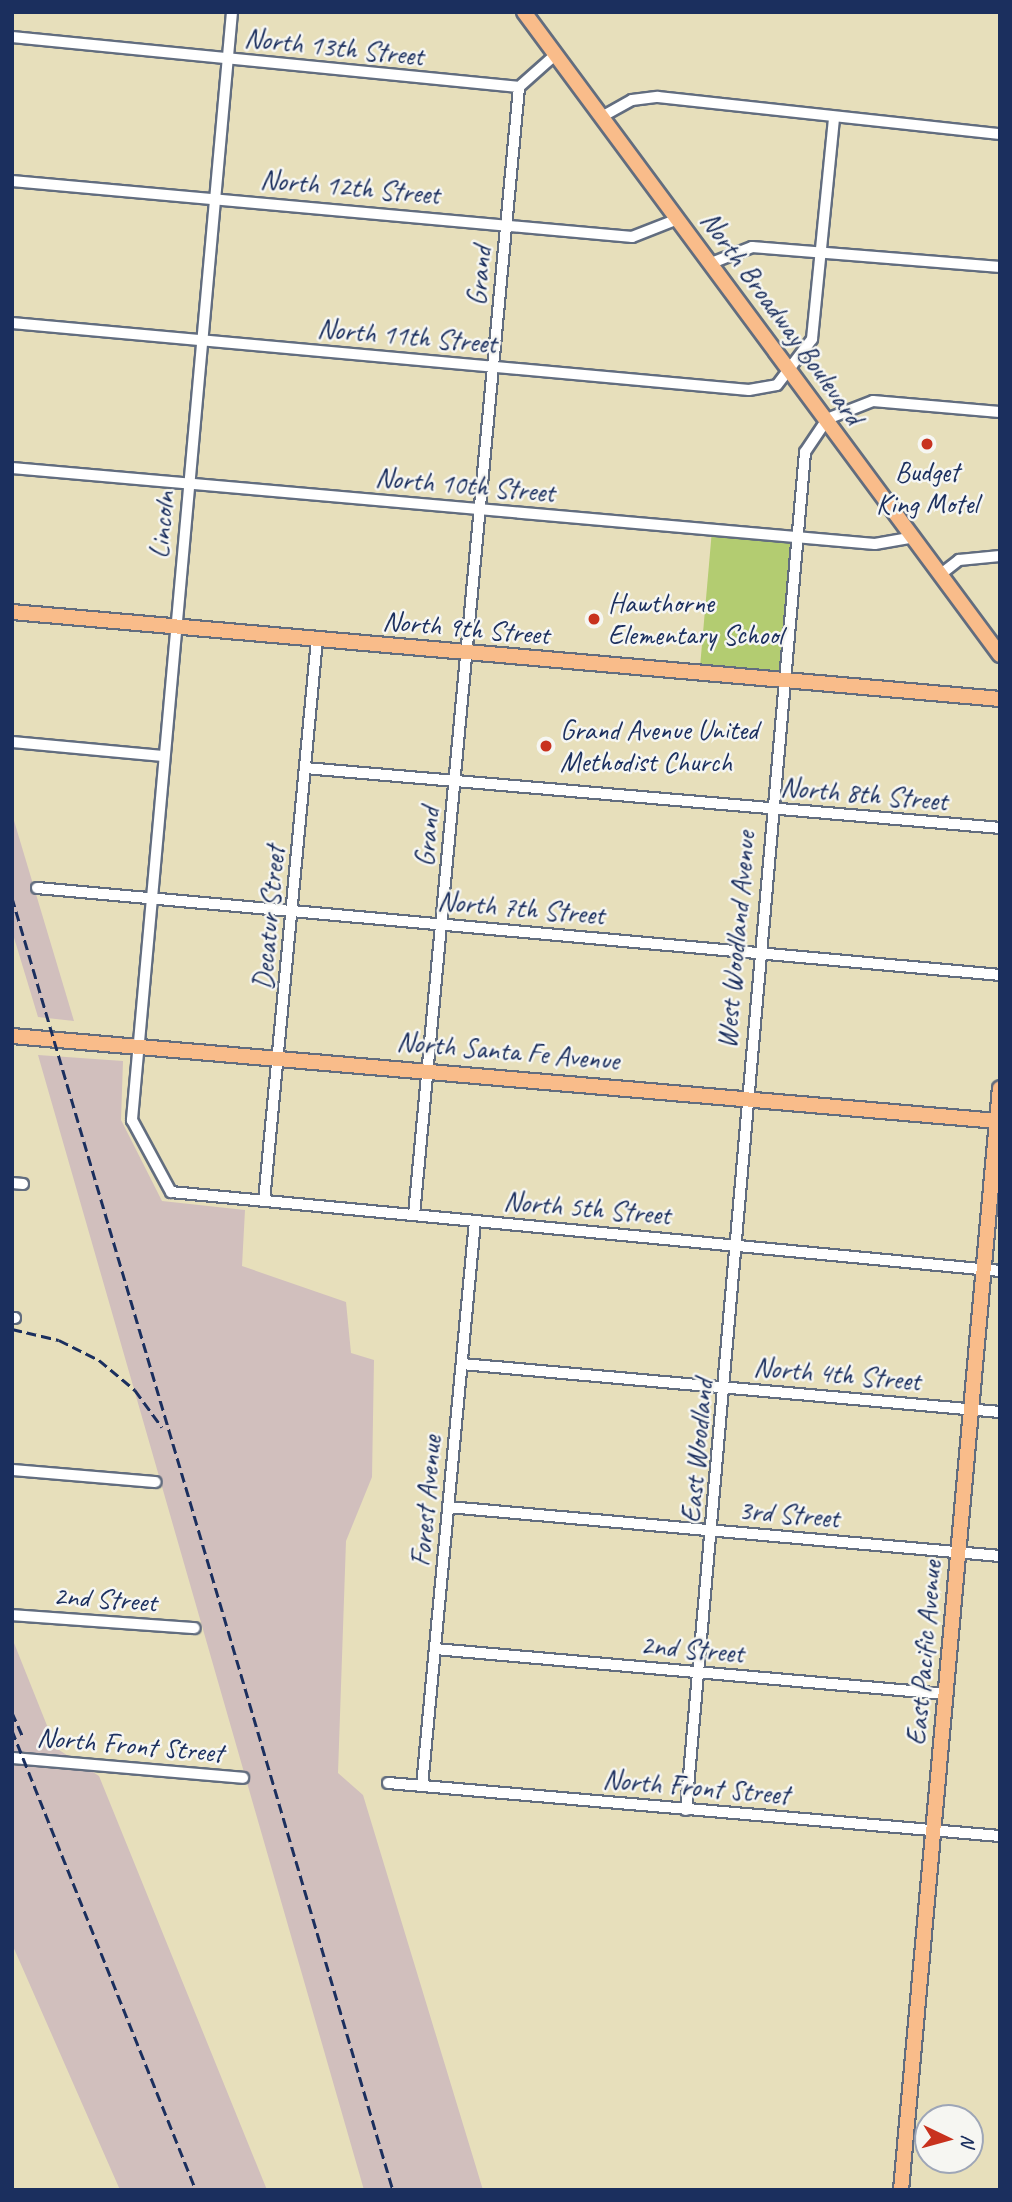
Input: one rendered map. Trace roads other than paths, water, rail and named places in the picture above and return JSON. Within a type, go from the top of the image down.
[{"type":"main road","name":"North Broadway Boulevard","points":[[524,12],[555,55],[605,115],[678,219],[714,262],[1000,655]]},
{"type":"main road","name":"North 9th Street","points":[[12,612],[781,682],[1000,699]]},
{"type":"main road","name":"North Santa Fe Avenue","points":[[12,1036],[278,1055],[998,1121]]},
{"type":"main road","name":"East Pacific Avenue","points":[[901,2190],[1000,1088]]},
{"type":"street","name":"Lincoln","points":[[171,1192],[132,1126],[150,898],[232,12]]},
{"type":"street","name":"North 13th Street","points":[[12,37],[519,87]]},
{"type":"street","points":[[519,87],[555,55]]},
{"type":"street","name":"Grand","points":[[414,1215],[519,87]]},
{"type":"street","points":[[605,115],[632,100],[658,97],[835,120],[1000,134]]},
{"type":"street","points":[[792,372],[813,339],[835,120]]},
{"type":"street","name":"North 12th Street","points":[[12,181],[506,223],[632,237],[678,219]]},
{"type":"street","points":[[714,262],[752,247],[1000,267]]},
{"type":"street","name":"North 11th Street","points":[[12,323],[749,390],[777,385],[792,372]]},
{"type":"street","points":[[827,419],[873,401],[1000,412]]},
{"type":"street","name":"West Woodland Avenue","points":[[746,1096],[781,682],[805,452],[827,419]]},
{"type":"street","name":"North 10th Street","points":[[12,468],[875,544],[913,537]]},
{"type":"street","points":[[941,573],[960,560],[1000,556]]},
{"type":"street","name":"Decatur Street","points":[[264,1201],[317,639]]},
{"type":"street","points":[[12,742],[163,756]]},
{"type":"street","name":"North 8th Street","points":[[305,768],[1000,828]]},
{"type":"street","name":"North 7th Street","points":[[37,888],[1000,975]]},
{"type":"street","name":"East Woodland","points":[[686,1810],[726,1386],[746,1096]]},
{"type":"street","name":"North 5th Street","points":[[171,1192],[1000,1271]]},
{"type":"street","name":"Forest Avenue","points":[[422,1786],[475,1221]]},
{"type":"street","name":"North 4th Street","points":[[461,1364],[1000,1412]]},
{"type":"street","points":[[12,1470],[155,1482]]},
{"type":"street","name":"3rd Street","points":[[448,1507],[1000,1556]]},
{"type":"street","name":"2nd Street","points":[[12,1615],[195,1629]]},
{"type":"street","name":"2nd Street","points":[[435,1649],[945,1694]]},
{"type":"street","name":"North Front Street","points":[[12,1758],[243,1778]]},
{"type":"street","name":"North Front Street","points":[[388,1783],[1000,1836]]},
{"type":"railway","points":[[12,897],[393,2190]]},
{"type":"railway","points":[[12,1329],[59,1340],[99,1360],[135,1390],[162,1427]]},
{"type":"railway","points":[[12,1712],[23,1737]]},
{"type":"railway","points":[[12,1730],[196,2190]]},
{"type":"place","name":"Budget King Motel","points":[[927,444]]},
{"type":"place","name":"Hawthorne Elementary School","points":[[594,619]]},
{"type":"place","name":"Grand Avenue United Methodist Church","points":[[546,746]]}]
